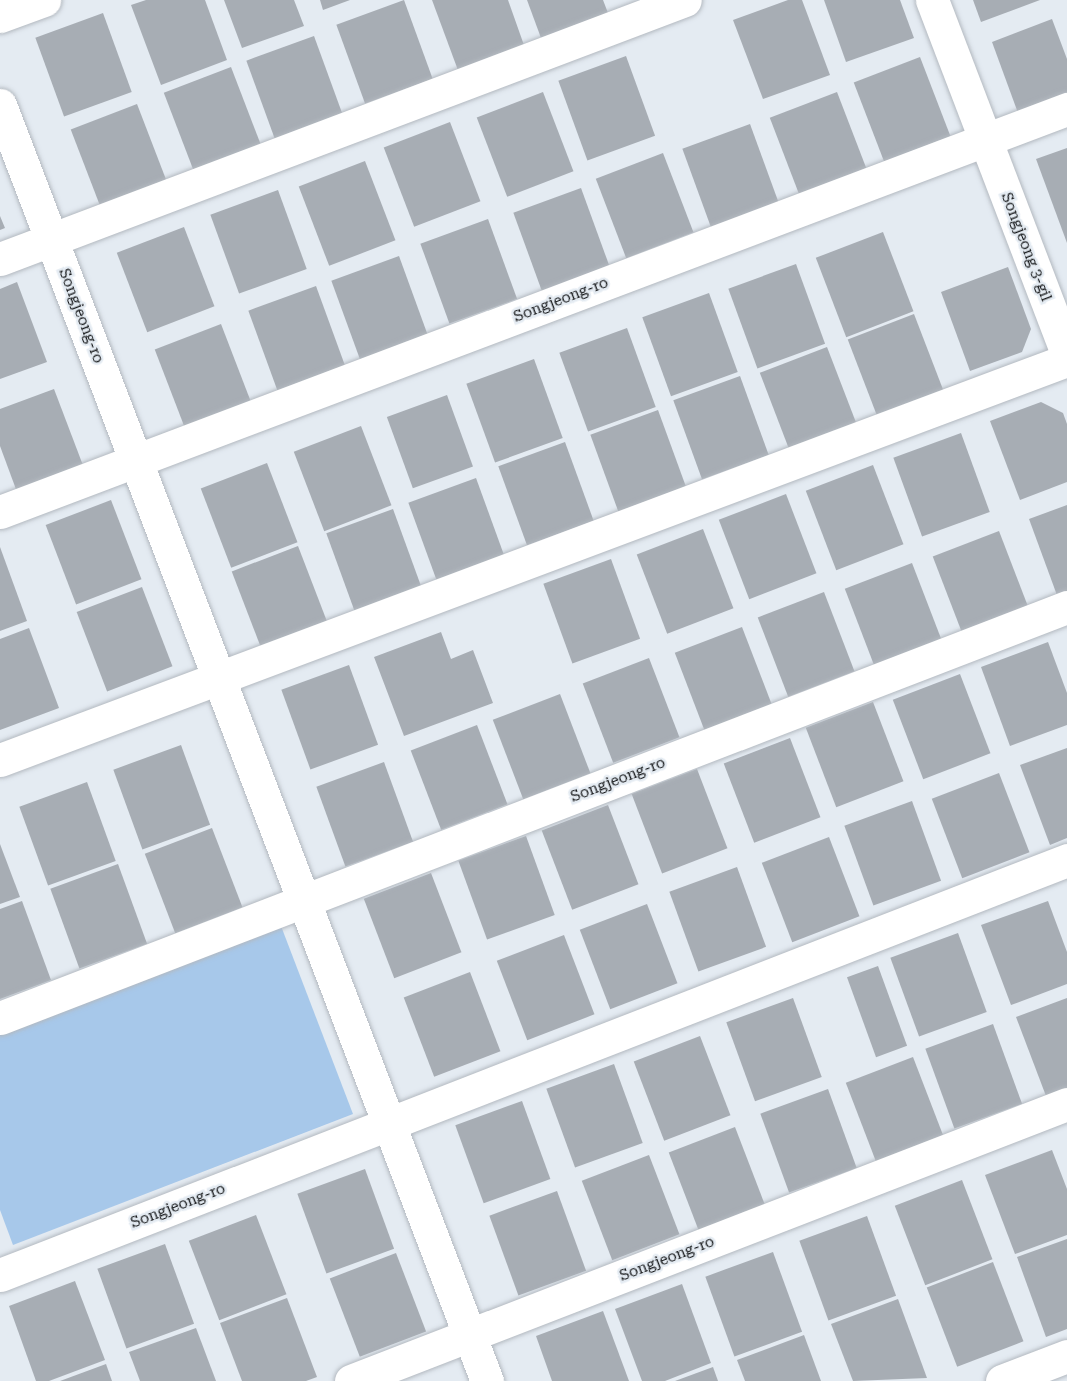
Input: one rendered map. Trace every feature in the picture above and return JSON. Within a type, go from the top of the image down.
[{"type":"street","points":[[0,16],[44,0]]},
{"type":"street","points":[[0,259],[685,0]]},
{"type":"street","name":"Songjeong 3-gil","points":[[932,0],[1067,354]]},
{"type":"street","name":"Songjeong-ro","points":[[0,105],[487,1381]]},
{"type":"street","points":[[986,140],[1067,109]]},
{"type":"street","name":"Songjeong-ro","points":[[0,512],[986,140]]},
{"type":"street","points":[[0,760],[1067,360]]},
{"type":"street","name":"Songjeong-ro","points":[[0,1018],[1067,607]]},
{"type":"street","name":"Songjeong-ro","points":[[0,1275],[1067,861]]},
{"type":"street","name":"Songjeong-ro","points":[[351,1381],[1067,1104]]},
{"type":"street","points":[[1002,1381],[1067,1356]]},
{"type":"shaded area","points":[[281,926],[353,1114],[13,1245],[0,1210],[0,1034]]},
{"type":"building","points":[[146,0],[205,0],[227,60],[161,85],[131,5]]},
{"type":"building","points":[[224,0],[294,0],[304,26],[242,48]]},
{"type":"building","points":[[320,0],[350,0],[323,10]]},
{"type":"building","points":[[404,0],[433,79],[365,104],[336,25]]},
{"type":"building","points":[[432,0],[508,0],[525,48],[459,73]]},
{"type":"building","points":[[527,0],[603,0],[608,13],[541,38]]},
{"type":"building","points":[[788,0],[802,0],[830,75],[763,99],[733,20]]},
{"type":"building","points":[[824,0],[900,0],[914,38],[846,62]]},
{"type":"building","points":[[973,0],[1040,0],[981,22]]},
{"type":"building","points":[[103,13],[132,92],[64,117],[35,38]]},
{"type":"building","points":[[1052,19],[1067,59],[1067,94],[1018,113],[992,42]]},
{"type":"building","points":[[314,36],[343,116],[275,140],[246,61]]},
{"type":"building","points":[[626,56],[655,136],[587,160],[558,81]]},
{"type":"building","points":[[920,57],[950,136],[884,162],[854,82]]},
{"type":"building","points":[[231,67],[261,146],[194,172],[164,93]]},
{"type":"building","points":[[543,92],[573,171],[507,197],[477,117]]},
{"type":"building","points":[[837,92],[867,171],[800,197],[770,118]]},
{"type":"building","points":[[137,104],[167,183],[101,209],[71,129]]},
{"type":"building","points":[[450,122],[480,201],[414,227],[384,147]]},
{"type":"building","points":[[750,124],[779,204],[711,228],[682,149]]},
{"type":"building","points":[[1067,148],[1067,243],[1036,159]]},
{"type":"building","points":[[663,153],[693,232],[626,258],[596,179]]},
{"type":"building","points":[[365,161],[395,240],[329,266],[299,186]]},
{"type":"building","points":[[581,188],[610,268],[542,292],[513,213]]},
{"type":"building","points":[[278,190],[307,269],[239,294],[210,215]]},
{"type":"building","points":[[0,216],[5,228],[0,230]]},
{"type":"building","points":[[488,219],[517,299],[449,323],[420,244]]},
{"type":"building","points":[[184,227],[214,306],[147,332],[117,253]]},
{"type":"building","points":[[883,232],[913,311],[846,337],[816,258]]},
{"type":"building","points":[[399,256],[428,335],[360,360],[331,281]]},
{"type":"building","points":[[796,264],[825,344],[757,368],[728,289]]},
{"type":"building","points":[[1008,267],[1031,329],[1022,352],[970,371],[941,292]]},
{"type":"building","points":[[17,282],[47,362],[0,379],[0,289]]},
{"type":"building","points":[[316,286],[345,366],[277,390],[248,311]]},
{"type":"building","points":[[709,293],[738,372],[671,396],[642,317]]},
{"type":"building","points":[[914,314],[944,393],[878,419],[848,339]]},
{"type":"building","points":[[221,324],[251,403],[185,429],[155,349]]},
{"type":"building","points":[[627,328],[656,407],[588,432],[559,353]]},
{"type":"building","points":[[827,347],[857,426],[790,452],[760,373]]},
{"type":"building","points":[[534,359],[563,438],[495,463],[466,384]]},
{"type":"building","points":[[740,376],[769,455],[702,479],[673,400]]},
{"type":"building","points":[[54,389],[84,468],[17,492],[0,446],[0,409]]},
{"type":"building","points":[[447,395],[473,466],[413,488],[387,417]]},
{"type":"building","points":[[1041,402],[1063,413],[1067,424],[1067,482],[1020,500],[990,421]]},
{"type":"building","points":[[658,410],[687,490],[619,514],[590,435]]},
{"type":"building","points":[[361,426],[391,505],[324,531],[294,452]]},
{"type":"building","points":[[961,433],[990,512],[922,537],[893,458]]},
{"type":"building","points":[[565,442],[594,521],[527,545],[498,466]]},
{"type":"building","points":[[267,463],[297,542],[231,568],[201,488]]},
{"type":"building","points":[[873,465],[903,544],[836,570],[806,491]]},
{"type":"building","points":[[476,478],[505,557],[437,582],[408,503]]},
{"type":"building","points":[[786,494],[816,573],[749,599],[719,520]]},
{"type":"building","points":[[111,500],[141,579],[76,604],[46,525]]},
{"type":"building","points":[[1067,505],[1067,595],[1058,598],[1029,519]]},
{"type":"building","points":[[393,509],[422,588],[355,612],[326,533]]},
{"type":"building","points":[[703,529],[733,608],[667,634],[637,554]]},
{"type":"building","points":[[999,531],[1029,610],[963,636],[933,556]]},
{"type":"building","points":[[298,546],[328,625],[262,651],[232,571]]},
{"type":"building","points":[[0,547],[27,621],[0,631]]},
{"type":"building","points":[[611,559],[640,639],[572,663],[543,584]]},
{"type":"building","points":[[912,563],[942,642],[875,668],[845,589]]},
{"type":"building","points":[[142,587],[172,666],[107,691],[77,612]]},
{"type":"building","points":[[824,592],[854,671],[788,697],[758,617]]},
{"type":"building","points":[[742,627],[772,706],[705,732],[675,653]]},
{"type":"building","points":[[29,628],[59,708],[0,730],[0,639]]},
{"type":"building","points":[[441,632],[451,659],[473,650],[493,703],[404,736],[374,657]]},
{"type":"building","points":[[1048,642],[1067,693],[1067,725],[1010,746],[981,667]]},
{"type":"building","points":[[649,658],[679,737],[613,763],[583,683]]},
{"type":"building","points":[[349,665],[378,745],[310,769],[281,690]]},
{"type":"building","points":[[960,674],[990,753],[923,779],[893,700]]},
{"type":"building","points":[[560,694],[590,773],[523,799],[493,720]]},
{"type":"building","points":[[873,702],[903,781],[836,807],[806,728]]},
{"type":"building","points":[[477,725],[507,804],[441,830],[411,750]]},
{"type":"building","points":[[790,738],[820,817],[754,843],[724,763]]},
{"type":"building","points":[[181,745],[210,825],[142,849],[113,770]]},
{"type":"building","points":[[1067,748],[1067,838],[1050,845],[1020,765]]},
{"type":"building","points":[[384,762],[413,842],[345,866],[316,787]]},
{"type":"building","points":[[697,769],[727,848],[662,873],[632,794]]},
{"type":"building","points":[[999,773],[1029,852],[962,878],[932,799]]},
{"type":"building","points":[[87,782],[116,861],[48,886],[19,807]]},
{"type":"building","points":[[912,801],[941,881],[873,905],[844,826]]},
{"type":"building","points":[[608,805],[638,884],[572,910],[542,830]]},
{"type":"building","points":[[212,828],[242,907],[175,933],[145,854]]},
{"type":"building","points":[[526,836],[555,915],[487,940],[458,861]]},
{"type":"building","points":[[829,837],[859,916],[792,942],[762,863]]},
{"type":"building","points":[[0,844],[20,897],[0,904]]},
{"type":"building","points":[[118,864],[147,944],[79,968],[50,889]]},
{"type":"building","points":[[737,867],[766,947],[698,971],[669,892]]},
{"type":"building","points":[[431,873],[461,952],[394,978],[364,899]]},
{"type":"building","points":[[22,901],[51,980],[0,999],[0,909]]},
{"type":"building","points":[[1048,901],[1067,952],[1067,984],[1011,1005],[981,925]]},
{"type":"building","points":[[647,904],[677,983],[610,1009],[580,930]]},
{"type":"building","points":[[958,933],[987,1012],[919,1037],[890,958]]},
{"type":"building","points":[[564,935],[594,1014],[527,1040],[497,961]]},
{"type":"building","points":[[878,966],[907,1046],[876,1057],[847,977]]},
{"type":"building","points":[[470,972],[500,1051],[434,1077],[404,997]]},
{"type":"building","points":[[793,998],[822,1077],[755,1101],[726,1022]]},
{"type":"building","points":[[1067,998],[1067,1088],[1046,1096],[1016,1017]]},
{"type":"building","points":[[993,1024],[1022,1104],[954,1128],[925,1049]]},
{"type":"building","points":[[700,1036],[730,1115],[664,1141],[634,1061]]},
{"type":"building","points":[[913,1057],[943,1136],[876,1162],[846,1083]]},
{"type":"building","points":[[614,1064],[643,1143],[575,1168],[546,1089]]},
{"type":"building","points":[[828,1089],[857,1168],[789,1193],[760,1114]]},
{"type":"building","points":[[522,1101],[550,1179],[484,1203],[455,1125]]},
{"type":"building","points":[[735,1127],[765,1206],[699,1232],[669,1152]]},
{"type":"building","points":[[1052,1150],[1067,1189],[1067,1235],[1015,1254],[985,1175]]},
{"type":"building","points":[[649,1155],[679,1234],[612,1260],[582,1181]]},
{"type":"building","points":[[365,1169],[394,1249],[326,1273],[297,1194]]},
{"type":"building","points":[[962,1180],[992,1259],[925,1285],[895,1206]]},
{"type":"building","points":[[557,1191],[586,1271],[518,1295],[489,1216]]},
{"type":"building","points":[[256,1215],[286,1294],[219,1320],[189,1241]]},
{"type":"building","points":[[867,1216],[896,1296],[828,1320],[799,1241]]},
{"type":"building","points":[[1067,1239],[1067,1329],[1046,1337],[1017,1257]]},
{"type":"building","points":[[165,1244],[194,1324],[126,1348],[97,1269]]},
{"type":"building","points":[[773,1252],[802,1332],[734,1356],[705,1277]]},
{"type":"building","points":[[396,1253],[426,1331],[360,1357],[330,1278]]},
{"type":"building","points":[[993,1262],[1023,1341],[957,1367],[927,1287]]},
{"type":"building","points":[[75,1281],[105,1360],[49,1381],[36,1381],[9,1306]]},
{"type":"building","points":[[682,1284],[711,1363],[665,1381],[642,1381],[615,1309]]},
{"type":"building","points":[[287,1298],[317,1377],[306,1381],[242,1381],[220,1323]]},
{"type":"building","points":[[898,1299],[927,1378],[853,1381],[831,1324]]},
{"type":"building","points":[[603,1311],[629,1381],[552,1381],[536,1336]]},
{"type":"building","points":[[196,1328],[216,1381],[140,1381],[129,1352]]},
{"type":"building","points":[[804,1335],[821,1381],[745,1381],[737,1360]]},
{"type":"building","points":[[106,1364],[112,1381],[60,1381]]},
{"type":"building","points":[[713,1367],[718,1381],[675,1381]]}]
